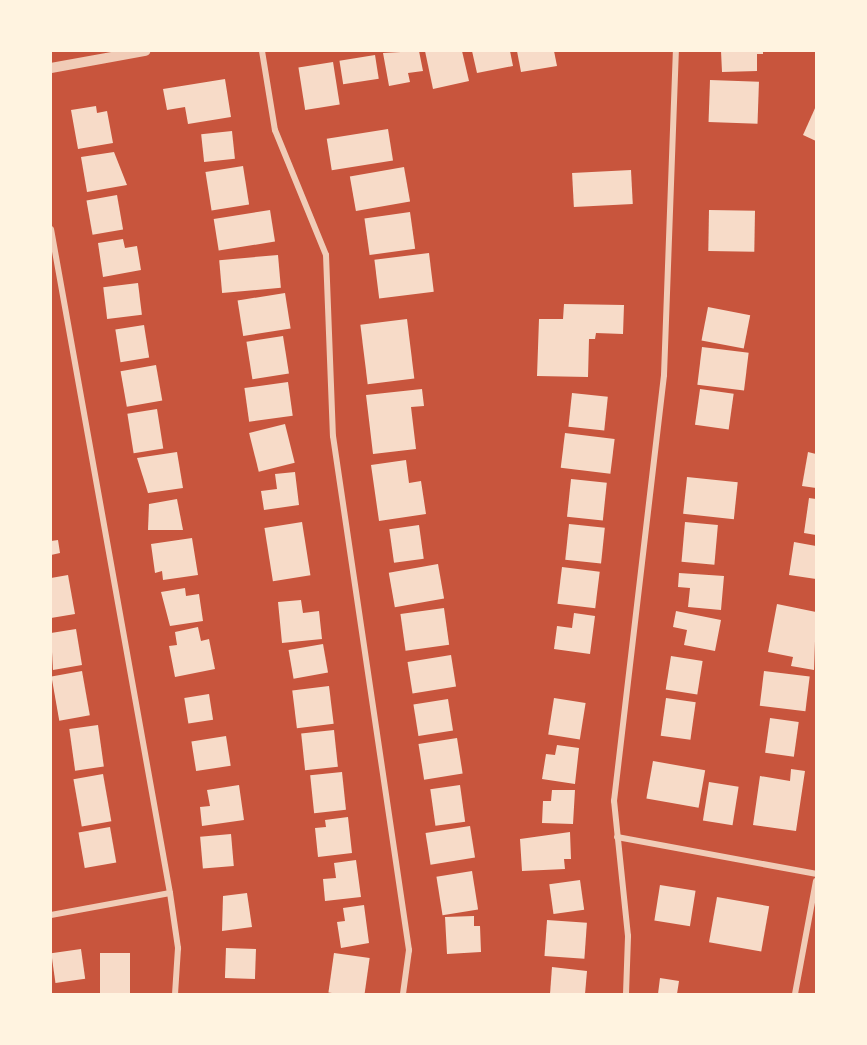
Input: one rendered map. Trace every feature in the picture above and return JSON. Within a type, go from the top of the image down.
[{"type":"street","points":[[51,68],[145,51]]},
{"type":"street","points":[[262,51],[275,130],[326,255],[333,436],[409,950],[403,994]]},
{"type":"street","points":[[626,994],[628,936],[614,801],[664,375],[676,51]]},
{"type":"street","points":[[51,229],[170,893],[178,948],[175,994]]},
{"type":"street","points":[[617,837],[816,874]]},
{"type":"street","points":[[795,994],[816,881]]},
{"type":"street","points":[[51,915],[170,893]]},
{"type":"building","points":[[419,51],[423,71],[408,73],[410,82],[389,86],[383,53]]},
{"type":"building","points":[[425,51],[462,51],[469,81],[433,89]]},
{"type":"building","points":[[472,51],[510,51],[513,66],[477,73]]},
{"type":"building","points":[[517,51],[554,51],[557,66],[521,72]]},
{"type":"building","points":[[721,51],[763,51],[763,54],[757,54],[757,71],[722,72]]},
{"type":"building","points":[[375,55],[379,79],[343,84],[339,61]]},
{"type":"building","points":[[333,62],[340,104],[305,110],[298,67]]},
{"type":"building","points":[[225,79],[231,117],[188,124],[185,107],[167,110],[163,89]]},
{"type":"building","points":[[710,80],[759,82],[758,124],[709,122]]},
{"type":"building","points":[[96,106],[97,113],[107,111],[113,143],[78,149],[71,110]]},
{"type":"building","points":[[816,106],[816,141],[803,135]]},
{"type":"building","points":[[388,129],[393,161],[332,170],[327,139]]},
{"type":"building","points":[[232,131],[235,159],[204,162],[201,134]]},
{"type":"building","points":[[114,152],[127,185],[87,192],[81,157]]},
{"type":"building","points":[[243,166],[249,205],[212,210],[205,172]]},
{"type":"building","points":[[404,167],[410,201],[356,211],[350,177]]},
{"type":"building","points":[[631,170],[633,204],[574,207],[572,173]]},
{"type":"building","points":[[117,195],[123,229],[93,235],[86,200]]},
{"type":"building","points":[[270,210],[275,242],[219,251],[214,219]]},
{"type":"building","points":[[709,210],[755,211],[754,252],[708,251]]},
{"type":"building","points":[[410,212],[415,249],[370,255],[364,218]]},
{"type":"building","points":[[123,239],[125,248],[137,246],[141,270],[103,277],[98,243]]},
{"type":"building","points":[[429,253],[434,292],[379,298],[374,260]]},
{"type":"building","points":[[278,255],[281,288],[222,293],[219,260]]},
{"type":"building","points":[[138,283],[142,315],[107,319],[103,287]]},
{"type":"building","points":[[285,293],[291,329],[243,336],[238,301]]},
{"type":"building","points":[[564,304],[624,305],[623,334],[596,333],[595,339],[589,339],[588,377],[537,376],[539,319],[563,319]]},
{"type":"building","points":[[708,307],[750,315],[744,349],[702,340]]},
{"type":"building","points":[[407,319],[414,379],[368,384],[360,325]]},
{"type":"building","points":[[144,325],[149,358],[121,362],[115,330]]},
{"type":"building","points":[[283,336],[289,374],[252,379],[246,342]]},
{"type":"building","points":[[702,347],[749,353],[744,390],[697,385]]},
{"type":"building","points":[[156,365],[162,400],[127,407],[121,371]]},
{"type":"building","points":[[288,382],[293,416],[249,422],[244,388]]},
{"type":"building","points":[[422,389],[424,406],[411,407],[416,449],[373,454],[366,395]]},
{"type":"building","points":[[700,389],[734,394],[729,429],[695,425]]},
{"type":"building","points":[[572,393],[608,397],[604,431],[568,427]]},
{"type":"building","points":[[157,409],[163,449],[134,453],[127,414]]},
{"type":"building","points":[[285,424],[295,463],[259,472],[249,433]]},
{"type":"building","points":[[565,433],[615,439],[610,474],[561,468]]},
{"type":"building","points":[[177,452],[183,488],[148,493],[137,458]]},
{"type":"building","points":[[808,452],[816,454],[816,488],[802,486]]},
{"type":"building","points":[[406,460],[409,483],[421,481],[426,514],[379,521],[371,465]]},
{"type":"building","points":[[295,472],[299,505],[264,510],[261,491],[277,489],[275,474]]},
{"type":"building","points":[[687,477],[738,482],[734,519],[683,514]]},
{"type":"building","points":[[571,479],[607,483],[603,521],[567,517]]},
{"type":"building","points":[[809,498],[816,499],[816,535],[804,533]]},
{"type":"building","points":[[177,499],[183,530],[148,530],[149,504]]},
{"type":"building","points":[[302,522],[310,575],[273,581],[264,528]]},
{"type":"building","points":[[685,522],[718,525],[714,565],[682,562]]},
{"type":"building","points":[[569,524],[605,528],[601,564],[565,560]]},
{"type":"building","points":[[419,525],[424,559],[394,563],[389,529]]},
{"type":"building","points":[[192,538],[198,575],[163,580],[162,571],[155,573],[151,544]]},
{"type":"building","points":[[58,540],[60,553],[51,555],[51,541]]},
{"type":"building","points":[[794,542],[816,546],[816,579],[789,575]]},
{"type":"building","points":[[438,564],[444,598],[395,607],[389,573]]},
{"type":"building","points":[[562,567],[600,572],[595,608],[557,604]]},
{"type":"building","points":[[679,573],[724,576],[721,610],[688,607],[690,588],[678,587]]},
{"type":"building","points":[[68,575],[75,614],[51,618],[51,578]]},
{"type":"building","points":[[185,588],[186,596],[199,594],[203,621],[170,626],[161,592]]},
{"type":"building","points":[[301,600],[303,613],[319,611],[322,639],[282,643],[278,602]]},
{"type":"building","points":[[777,604],[816,612],[814,670],[791,666],[793,657],[768,652]]},
{"type":"building","points":[[444,608],[449,645],[406,651],[400,614]]},
{"type":"building","points":[[676,611],[721,620],[715,651],[684,645],[687,630],[673,627]]},
{"type":"building","points":[[574,613],[595,616],[590,654],[554,649],[557,626],[572,628]]},
{"type":"building","points":[[198,627],[201,641],[209,639],[215,669],[175,677],[169,646],[177,645],[175,632]]},
{"type":"building","points":[[76,629],[82,665],[53,670],[51,633]]},
{"type":"building","points":[[323,644],[328,673],[294,679],[289,650]]},
{"type":"building","points":[[451,655],[456,687],[413,693],[408,662]]},
{"type":"building","points":[[671,656],[703,661],[697,695],[666,690]]},
{"type":"building","points":[[82,671],[90,715],[59,721],[51,676]]},
{"type":"building","points":[[764,671],[810,677],[805,711],[760,706]]},
{"type":"building","points":[[329,686],[334,724],[297,728],[292,691]]},
{"type":"building","points":[[209,694],[213,720],[188,724],[184,698]]},
{"type":"building","points":[[554,698],[586,703],[580,740],[548,735]]},
{"type":"building","points":[[666,698],[696,702],[690,740],[661,736]]},
{"type":"building","points":[[448,699],[453,731],[418,736],[413,704]]},
{"type":"building","points":[[770,718],[799,722],[794,757],[765,753]]},
{"type":"building","points":[[98,725],[104,767],[75,771],[69,729]]},
{"type":"building","points":[[334,730],[338,767],[305,770],[301,733]]},
{"type":"building","points":[[226,736],[231,766],[196,771],[191,741]]},
{"type":"building","points":[[457,738],[463,774],[424,780],[418,744]]},
{"type":"building","points":[[557,745],[579,748],[575,784],[542,779],[546,754],[555,755]]},
{"type":"building","points":[[653,761],[705,770],[699,808],[646,798]]},
{"type":"building","points":[[791,769],[805,771],[796,831],[753,825],[760,776],[790,781]]},
{"type":"building","points":[[342,772],[346,810],[314,813],[310,775]]},
{"type":"building","points":[[103,774],[111,821],[82,826],[73,779]]},
{"type":"building","points":[[709,782],[739,787],[733,825],[703,821]]},
{"type":"building","points":[[239,785],[244,820],[202,826],[200,807],[210,806],[207,790]]},
{"type":"building","points":[[460,785],[465,822],[435,826],[430,789]]},
{"type":"building","points":[[552,790],[575,790],[573,824],[542,823],[543,801],[551,801]]},
{"type":"building","points":[[348,817],[352,853],[318,857],[315,828],[326,827],[325,820]]},
{"type":"building","points":[[470,826],[475,858],[431,865],[426,833]]},
{"type":"building","points":[[110,827],[116,862],[85,868],[78,833]]},
{"type":"building","points":[[570,832],[571,859],[564,859],[565,869],[522,871],[520,839]]},
{"type":"building","points":[[231,834],[234,866],[203,869],[200,837]]},
{"type":"building","points":[[356,860],[361,897],[325,901],[323,879],[336,878],[334,863]]},
{"type":"building","points":[[472,871],[478,910],[443,915],[436,877]]},
{"type":"building","points":[[580,880],[584,910],[553,914],[549,884]]},
{"type":"building","points":[[660,885],[696,891],[690,926],[654,921]]},
{"type":"building","points":[[247,893],[252,927],[222,931],[223,896]]},
{"type":"building","points":[[717,897],[769,906],[761,952],[709,942]]},
{"type":"building","points":[[364,905],[369,943],[341,948],[337,922],[345,921],[343,908]]},
{"type":"building","points":[[474,916],[474,926],[480,926],[481,952],[447,954],[445,917]]},
{"type":"building","points":[[547,920],[587,923],[584,959],[544,956]]},
{"type":"building","points":[[226,948],[256,949],[255,979],[225,978]]},
{"type":"building","points":[[81,949],[85,979],[55,983],[51,953]]},
{"type":"building","points":[[100,953],[130,953],[130,994],[100,994]]},
{"type":"building","points":[[334,953],[370,958],[365,994],[328,993]]},
{"type":"building","points":[[552,967],[587,971],[585,994],[550,994]]},
{"type":"building","points":[[660,978],[679,981],[677,994],[658,994]]}]
